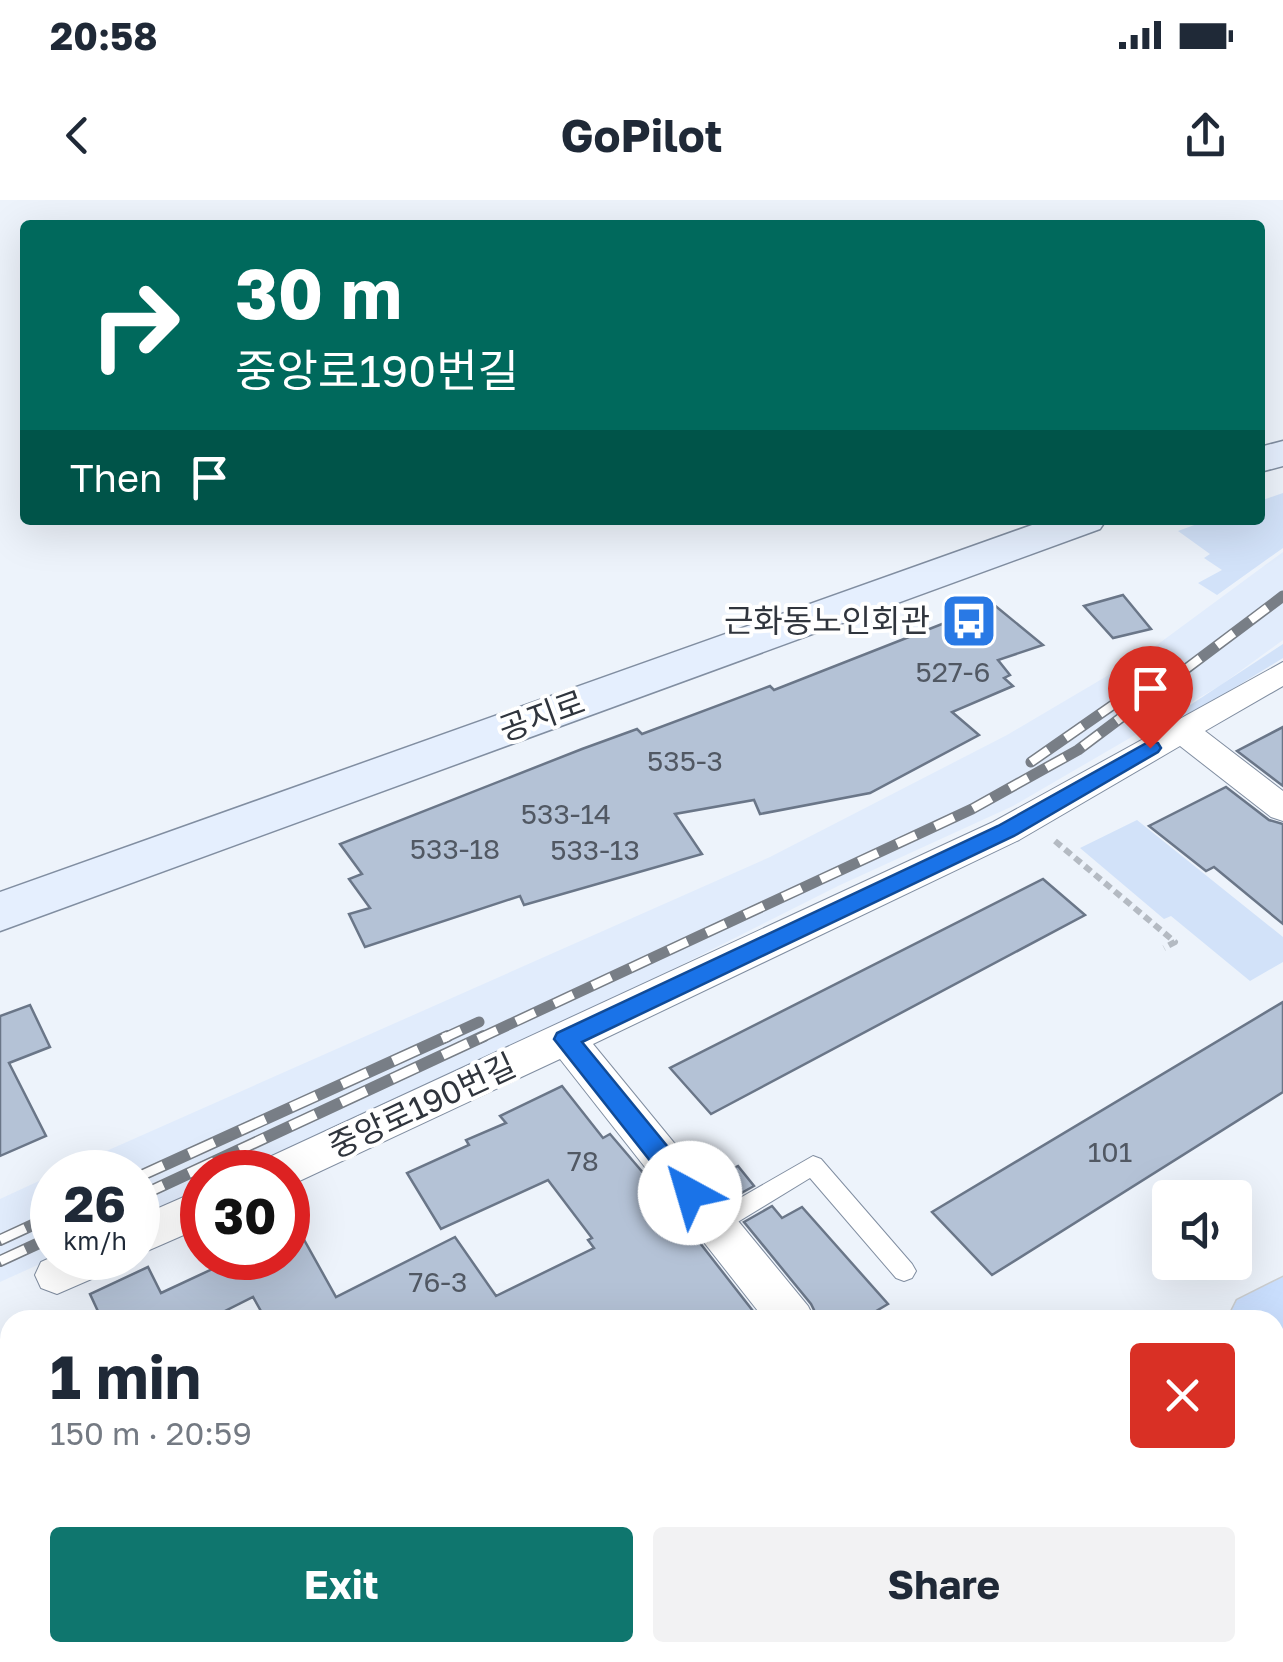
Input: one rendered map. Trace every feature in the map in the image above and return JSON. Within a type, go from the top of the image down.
[{"type":"street","name":"공지로","points":[[0,912],[1071,525]]},
{"type":"street","name":"중앙로190번길","points":[[310,1157],[1028,818],[1283,672]]},
{"type":"street","points":[[1181,730],[1283,809]]},
{"type":"street","points":[[566,1039],[784,1310]]},
{"type":"lane","points":[[715,1224],[814,1165],[904,1271]]},
{"type":"path","points":[[1028,818],[1175,942],[1164,948]]},
{"type":"shaded area","points":[[1283,493],[1283,548],[1217,595],[1198,583],[1222,570],[1204,558],[1210,554],[1178,531],[1194,525],[1265,525],[1265,499]]},
{"type":"shaded area","points":[[1283,552],[1283,640],[1221,685],[1013,806],[838,886],[586,1013],[285,1150],[180,1150],[180,1199],[160,1208],[160,1150],[109,1150],[770,857],[1007,735],[1146,653]]},
{"type":"shaded area","points":[[1283,644],[1283,658],[1187,717],[1175,715]]},
{"type":"shaded area","points":[[1137,820],[1283,937],[1283,962],[1250,981],[1171,916],[1164,919],[1080,848]]},
{"type":"shaded area","points":[[30,1185],[30,1268],[0,1282],[0,1199]]},
{"type":"building","points":[[1123,595],[1151,629],[1113,638],[1084,606]]},
{"type":"building","points":[[993,604],[1043,645],[998,660],[1010,675],[1004,678],[1013,686],[952,712],[979,735],[870,793],[760,814],[754,800],[675,814],[702,854],[524,905],[520,896],[365,947],[349,914],[370,908],[349,879],[362,874],[340,844],[582,749],[637,729],[642,734],[770,686],[774,690]]},
{"type":"building","points":[[1283,727],[1283,786],[1237,751]]},
{"type":"building","points":[[1226,787],[1269,820],[1283,824],[1283,924],[1214,867],[1206,871],[1149,826]]},
{"type":"building","points":[[1043,879],[1085,915],[711,1114],[670,1068]]},
{"type":"building","points":[[1283,1002],[1283,1092],[992,1275],[932,1212]]},
{"type":"building","points":[[30,1005],[50,1047],[9,1063],[46,1136],[0,1156],[0,1016]]},
{"type":"building","points":[[562,1086],[603,1138],[610,1134],[668,1202],[752,1310],[260,1310],[253,1297],[227,1310],[97,1310],[90,1294],[120,1280],[154,1280],[161,1293],[189,1280],[310,1280],[310,1250],[336,1297],[455,1237],[496,1296],[594,1248],[588,1240],[592,1238],[548,1180],[441,1229],[407,1173],[506,1123],[500,1116]]},
{"type":"building","points":[[738,1166],[754,1186],[727,1201],[710,1180]]},
{"type":"building","points":[[772,1206],[782,1218],[802,1207],[888,1304],[878,1310],[814,1310],[744,1222]]},
{"type":"railway","points":[[478,1039],[972,809],[1078,750],[1283,596]]},
{"type":"railway","points":[[1031,762],[1133,691]]},
{"type":"railway","points":[[442,1039],[479,1022]]},
{"type":"railway","points":[[160,1167],[448,1036]]},
{"type":"railway","points":[[160,1187],[484,1036]]},
{"type":"railway","points":[[0,1240],[30,1226]]},
{"type":"railway","points":[[0,1261],[30,1247]]},
{"type":"place","name":"근화동노인회관","points":[[969,621]]},
{"type":"route","points":[[690,1193],[566,1039],[1006,831],[1150,748]]}]
